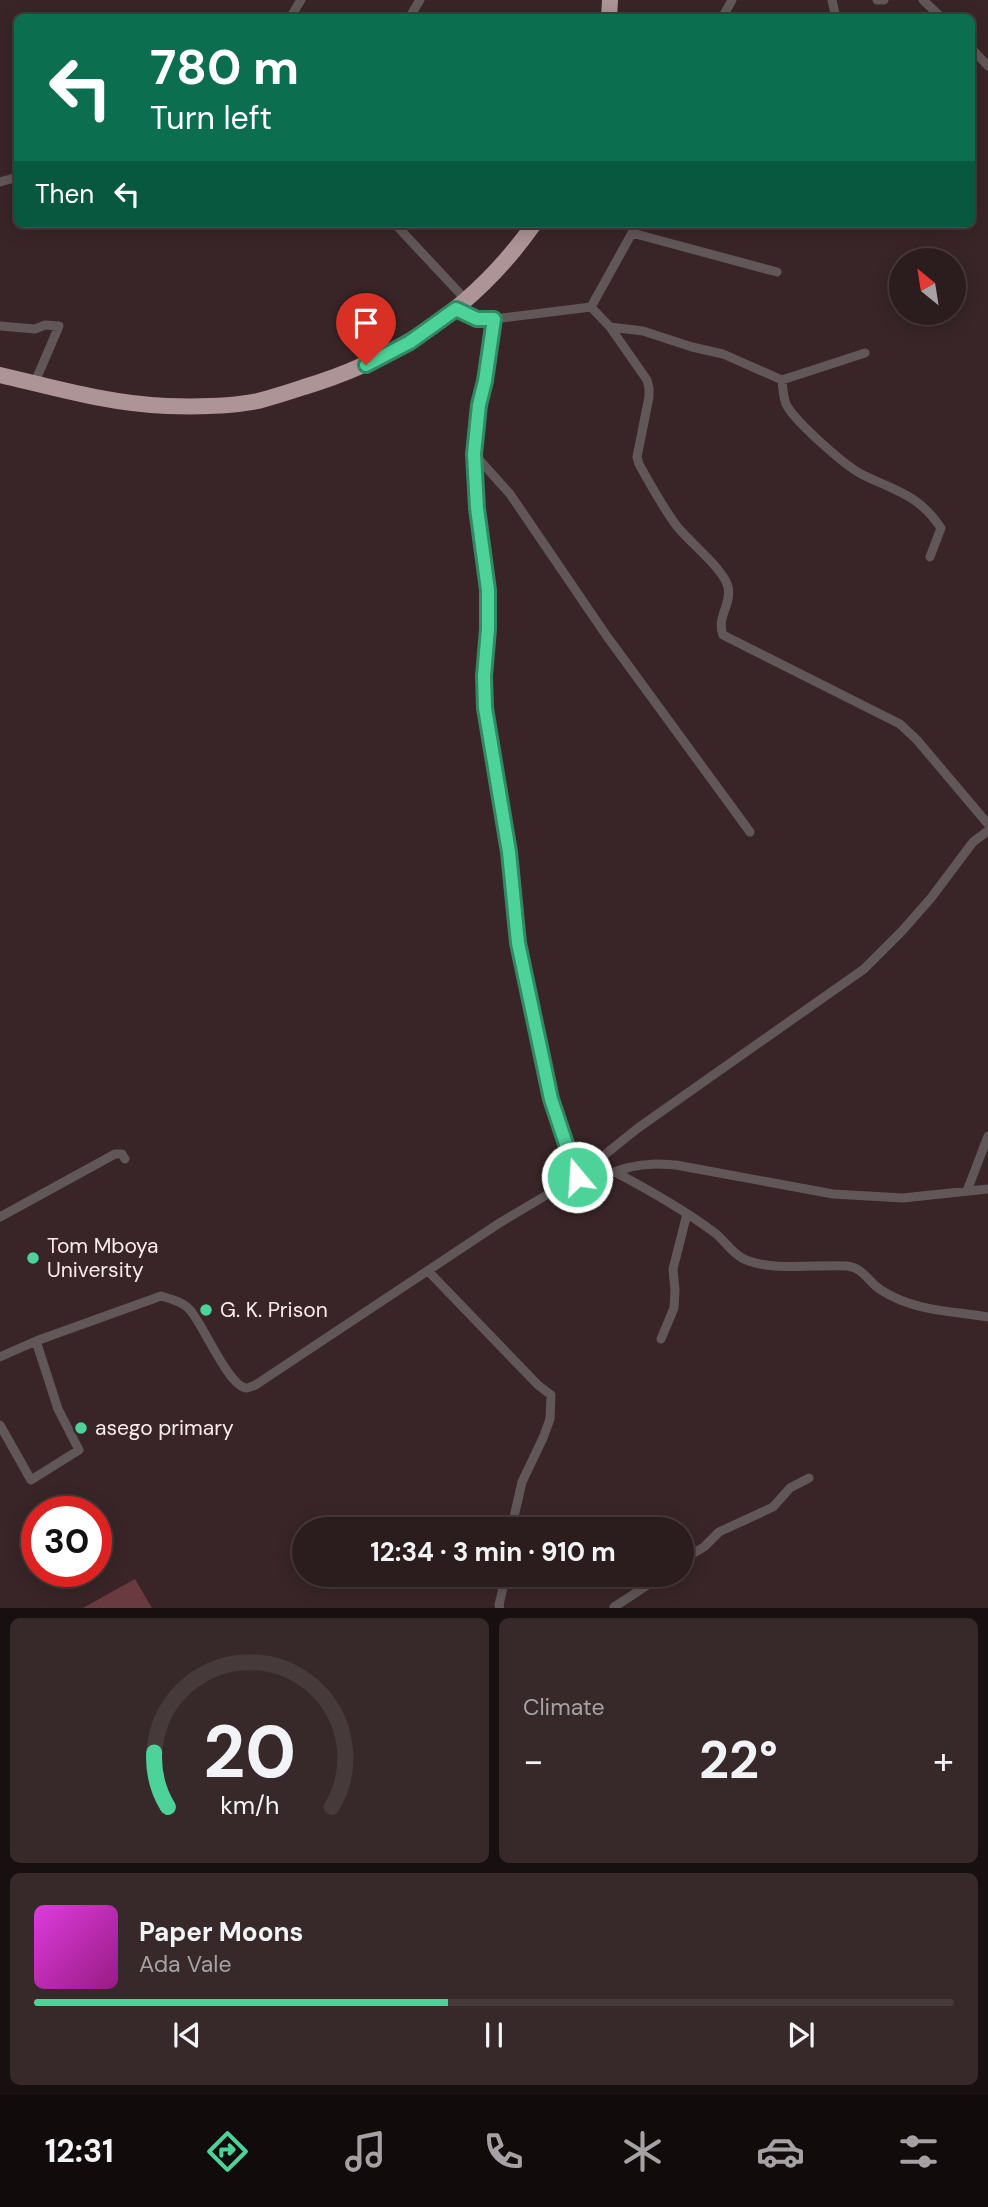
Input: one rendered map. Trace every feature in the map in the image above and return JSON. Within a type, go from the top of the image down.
[{"type":"highway","points":[[0,375],[79,393],[167,406],[215,406],[258,401],[366,365],[410,342],[461,305],[500,266],[531,228]]},
{"type":"street","points":[[877,0],[884,0]]},
{"type":"street","points":[[923,0],[938,14]]},
{"type":"street","points":[[975,52],[988,66]]},
{"type":"street","points":[[398,228],[461,305],[477,319],[591,307]]},
{"type":"street","points":[[591,307],[633,229],[777,272]]},
{"type":"street","points":[[591,307],[610,327],[647,380],[649,388],[637,457],[639,464],[677,526],[723,577],[728,587],[728,597],[720,620],[723,635],[900,724],[917,740],[988,824]]},
{"type":"street","points":[[494,319],[479,405],[474,454],[477,508],[488,590],[485,708],[509,852],[518,943],[551,1099],[577,1177]]},
{"type":"street","points":[[0,326],[35,329],[59,326],[35,382]]},
{"type":"street","points":[[610,327],[643,331],[723,354],[782,380],[865,353]]},
{"type":"street","points":[[782,380],[786,405],[825,445],[859,473],[913,497],[933,517],[941,528],[930,557]]},
{"type":"street","points":[[474,454],[510,494],[606,635],[750,832]]},
{"type":"street","points":[[0,1357],[36,1341],[161,1296],[189,1308],[239,1385],[247,1388],[257,1384],[501,1223],[577,1177],[638,1128],[864,969],[931,898],[972,842],[988,831]]},
{"type":"street","points":[[967,1191],[988,1136]]},
{"type":"street","points":[[0,1217],[115,1154],[122,1154],[125,1158]]},
{"type":"street","points":[[577,1177],[586,1179],[650,1163],[676,1165],[807,1191],[869,1197],[902,1198],[988,1189]]},
{"type":"street","points":[[615,1172],[663,1197],[715,1233],[742,1258],[794,1267],[849,1266],[859,1269],[876,1287],[896,1298],[927,1308],[988,1317]]},
{"type":"street","points":[[661,1339],[674,1308],[673,1269],[687,1214]]},
{"type":"street","points":[[428,1271],[538,1385],[551,1395],[550,1419],[544,1438],[522,1482],[514,1517]]},
{"type":"street","points":[[0,1425],[31,1480],[79,1450],[58,1409],[36,1341]]},
{"type":"street","points":[[694,1553],[719,1532],[773,1507],[790,1488],[809,1478]]},
{"type":"street","points":[[500,1608],[503,1587]]},
{"type":"street","points":[[616,1608],[646,1587]]},
{"type":"shaded area","points":[[135,1579],[152,1608],[83,1608]]},
{"type":"place","name":"Tom Mboya University","points":[[33,1258]]},
{"type":"place","name":"G. K. Prison","points":[[206,1310]]},
{"type":"place","name":"asego primary","points":[[81,1428]]},
{"type":"route","points":[[366,365],[410,342],[456,309],[477,319],[494,319],[479,405],[474,454],[477,508],[488,590],[485,708],[509,852],[518,943],[551,1099],[577,1177]]}]
